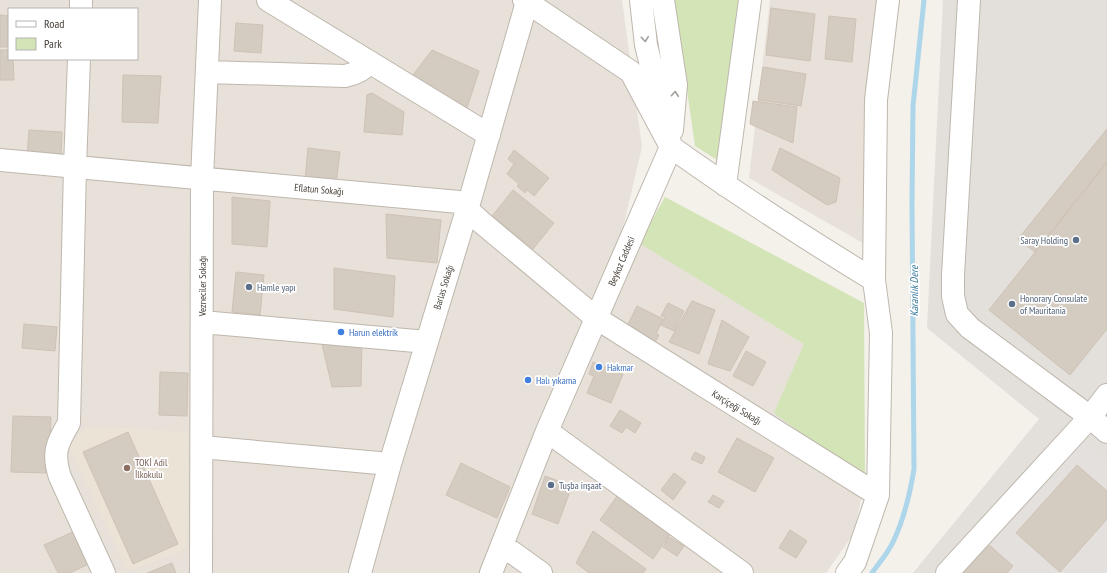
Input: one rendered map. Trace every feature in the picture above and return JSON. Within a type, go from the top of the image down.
[{"type":"street","name":"Vezneciler Sokağı","points":[[201,573],[202,178],[210,0]]},
{"type":"street","points":[[268,0],[489,135]]},
{"type":"street","points":[[641,0],[646,45],[671,147]]},
{"type":"street","name":"Beykoz Caddesi","points":[[491,573],[547,431],[671,147],[676,85],[663,0]]},
{"type":"street","points":[[725,186],[750,0]]},
{"type":"street","points":[[847,573],[855,562],[878,495],[881,333],[874,280],[876,100],[888,0]]},
{"type":"street","points":[[969,0],[953,275],[953,296],[958,314],[970,328],[1090,417],[1107,432]]},
{"type":"street","points":[[526,1],[631,72],[671,147],[725,186],[874,280]]},
{"type":"street","name":"Barlas Sokağı","points":[[360,573],[390,464],[489,135],[526,1]]},
{"type":"street","points":[[79,60],[69,423],[59,441],[56,450],[56,460],[60,477],[104,573]]},
{"type":"street","points":[[207,72],[345,76],[354,74],[370,62]]},
{"type":"street","name":"Eflatun Sokağı","points":[[0,160],[459,202],[596,318]]},
{"type":"street","name":"Karçiçeği Sokağı","points":[[596,318],[878,495]]},
{"type":"street","points":[[202,322],[427,342]]},
{"type":"street","points":[[947,573],[1090,417],[1107,395]]},
{"type":"street","points":[[547,431],[742,573]]},
{"type":"street","points":[[202,447],[390,464]]},
{"type":"street","points":[[502,545],[541,573]]},
{"type":"shaded area","points":[[0,0],[622,0],[642,147],[622,232],[805,344],[865,480],[854,533],[826,573],[0,573]]},
{"type":"shaded area","points":[[770,0],[890,0],[863,243],[749,178]]},
{"type":"shaded area","points":[[943,0],[1107,0],[1107,573],[913,573],[1039,419],[927,328]]},
{"type":"shaded area","points":[[87,426],[188,432],[187,549],[128,571],[68,446]]},
{"type":"shaded area","points":[[1073,433],[1107,463],[1107,573],[944,573]]},
{"type":"green space","points":[[674,0],[744,0],[725,165],[695,146]]},
{"type":"green space","points":[[665,197],[864,303],[865,480],[774,413],[804,344],[639,243]]},
{"type":"building","points":[[771,8],[815,14],[810,61],[766,55]]},
{"type":"building","points":[[0,15],[8,16],[8,47],[0,47]]},
{"type":"building","points":[[829,16],[856,19],[852,62],[825,59]]},
{"type":"building","points":[[236,23],[263,25],[261,53],[234,51]]},
{"type":"building","points":[[0,50],[8,50],[8,60],[13,60],[14,80],[0,80]]},
{"type":"building","points":[[432,50],[479,71],[466,111],[413,75]]},
{"type":"building","points":[[763,67],[806,74],[801,106],[758,100]]},
{"type":"building","points":[[123,75],[161,76],[158,123],[122,122]]},
{"type":"building","points":[[372,93],[404,112],[402,135],[364,132],[367,95]]},
{"type":"building","points":[[753,101],[797,107],[793,143],[750,124]]},
{"type":"building","points":[[1107,129],[1107,162],[1035,252],[1018,239]]},
{"type":"building","points":[[29,130],[62,132],[61,158],[27,156]]},
{"type":"building","points":[[308,148],[340,152],[336,184],[305,180]]},
{"type":"building","points":[[780,148],[840,178],[836,202],[827,205],[772,170]]},
{"type":"building","points":[[514,150],[549,178],[534,196],[527,190],[525,193],[517,186],[519,184],[507,174],[514,164],[508,159]]},
{"type":"building","points":[[1107,162],[1107,329],[1070,375],[989,310]]},
{"type":"building","points":[[513,190],[554,223],[533,249],[492,216]]},
{"type":"building","points":[[232,197],[270,201],[267,247],[232,244]]},
{"type":"building","points":[[386,214],[441,220],[437,263],[387,258]]},
{"type":"building","points":[[334,268],[395,276],[393,317],[334,309]]},
{"type":"building","points":[[236,272],[264,275],[260,315],[232,312]]},
{"type":"building","points":[[692,301],[715,310],[699,354],[669,342]]},
{"type":"building","points":[[668,303],[684,311],[674,331],[661,325],[665,317],[661,316]]},
{"type":"building","points":[[637,306],[663,319],[656,334],[659,335],[653,346],[624,332]]},
{"type":"building","points":[[722,320],[749,337],[730,371],[708,364]]},
{"type":"building","points":[[24,324],[57,327],[55,351],[22,348]]},
{"type":"building","points":[[362,338],[361,386],[332,387],[321,340]]},
{"type":"building","points":[[746,351],[766,362],[753,386],[733,376]]},
{"type":"building","points":[[593,362],[623,374],[611,403],[587,393],[594,376],[589,374]]},
{"type":"building","points":[[160,372],[188,373],[187,416],[159,415]]},
{"type":"building","points":[[620,410],[641,423],[635,433],[626,427],[622,433],[610,426]]},
{"type":"building","points":[[13,416],[51,417],[49,473],[11,472]]},
{"type":"building","points":[[128,432],[178,544],[133,564],[83,452]]},
{"type":"building","points":[[737,438],[774,458],[755,492],[718,472]]},
{"type":"building","points":[[695,452],[705,457],[702,464],[691,459]]},
{"type":"building","points":[[461,463],[510,487],[497,518],[446,495]]},
{"type":"building","points":[[1077,465],[1107,491],[1107,519],[1060,572],[1016,533]]},
{"type":"building","points":[[674,473],[686,482],[673,500],[661,490]]},
{"type":"building","points":[[545,476],[572,486],[558,524],[532,514]]},
{"type":"building","points":[[620,492],[672,531],[653,559],[600,520]]},
{"type":"building","points":[[713,495],[724,501],[719,508],[708,502]]},
{"type":"building","points":[[77,530],[93,562],[70,573],[58,573],[44,545]]},
{"type":"building","points":[[790,530],[807,541],[796,558],[779,548]]},
{"type":"building","points":[[593,531],[646,569],[643,573],[589,573],[576,563]]},
{"type":"building","points":[[669,537],[684,546],[677,556],[663,547]]},
{"type":"building","points":[[987,543],[1013,566],[1007,573],[960,573]]},
{"type":"building","points":[[172,563],[176,573],[147,573]]},
{"type":"waterway","name":"Karanlık Dere","points":[[872,573],[889,550],[897,533],[911,488],[914,469],[912,203],[913,106],[924,0]]},
{"type":"place","name":"Saray Holding","points":[[1076,240]]},
{"type":"place","name":"Hamle yapı","points":[[249,287]]},
{"type":"place","name":"Honorary Consulate of Mauritania","points":[[1012,304]]},
{"type":"place","name":"Harun elektrik","points":[[341,332]]},
{"type":"place","name":"Hakmar","points":[[599,367]]},
{"type":"place","name":"Halı yıkama","points":[[528,380]]},
{"type":"place","name":"TOKİ Adil İlkokulu","points":[[127,468]]},
{"type":"place","name":"Tuşba inşaat","points":[[551,485]]}]
